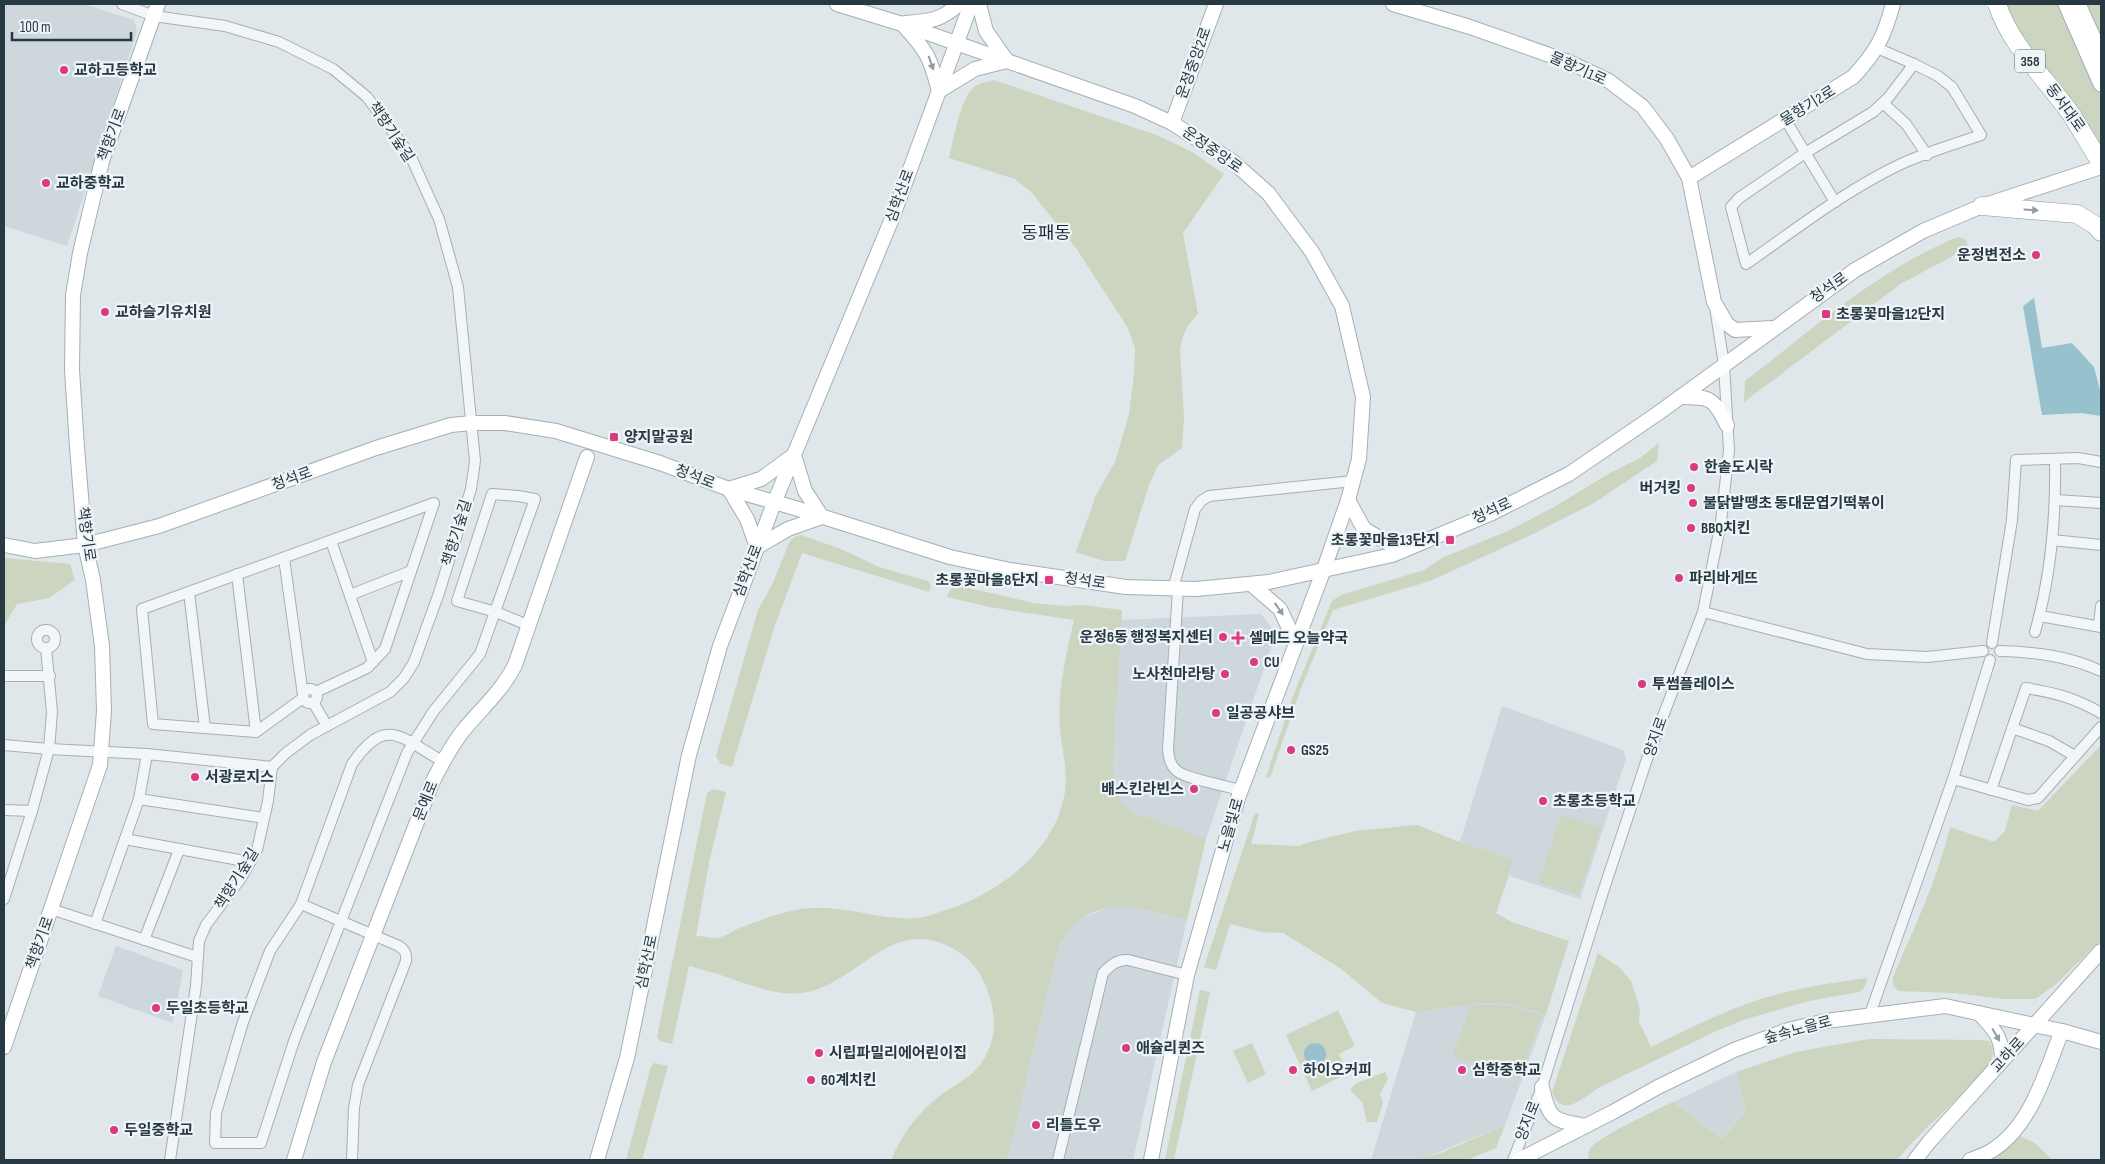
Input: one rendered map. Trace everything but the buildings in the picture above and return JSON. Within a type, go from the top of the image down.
[{"type":"highway","name":"동서대로","points":[[1997,4],[2002,20],[2012,37],[2072,114],[2101,165]]},
{"type":"highway","points":[[1982,206],[2053,210],[2078,214],[2095,224],[2101,232]]},
{"type":"main road","points":[[2066,4],[2101,84]]},
{"type":"main road","points":[[2078,4],[2101,55]]},
{"type":"street","name":"책향기숲길","points":[[122,4],[225,26],[279,42],[333,69],[367,97],[410,155],[439,219],[458,287],[475,461],[471,489],[439,593],[414,662],[404,678],[390,692],[310,735],[292,748],[272,767],[257,850],[206,925],[199,941],[196,986],[170,1160]]},
{"type":"street","name":"운정중앙로","points":[[837,4],[902,24],[1135,106],[1172,123],[1232,161],[1268,193],[1312,252],[1342,306],[1363,397],[1359,459],[1348,500]]},
{"type":"street","points":[[902,24],[942,17],[959,4]]},
{"type":"street","name":"심학산로","points":[[597,1160],[627,1058],[689,756],[720,646],[774,503],[891,221],[971,4]]},
{"type":"street","points":[[902,24],[924,48],[939,91],[975,69],[1007,61],[989,38],[979,4]]},
{"type":"street","name":"운정중앙2로","points":[[1172,123],[1216,4]]},
{"type":"street","name":"물향기1로","points":[[1393,4],[1470,27],[1569,62],[1610,82],[1643,108],[1667,139],[1689,178],[1714,302],[1727,324],[1735,330],[1774,328]]},
{"type":"street","name":"물향기2로","points":[[1689,178],[1853,76],[1877,48],[1885,32],[1893,4]]},
{"type":"street","name":"책향기로","points":[[4,1048],[100,765],[104,711],[102,646],[93,580],[85,545],[72,370],[73,295],[80,253],[102,161],[156,10]]},
{"type":"street","points":[[1877,48],[1914,64],[1938,76],[1952,87],[1981,135],[1902,164],[1835,202],[1746,264],[1731,207],[1739,198],[1805,153],[1873,112],[1883,103],[1914,64]]},
{"type":"street","points":[[1883,103],[1906,124],[1927,155]]},
{"type":"street","points":[[1785,120],[1835,202]]},
{"type":"street","name":"청석로","points":[[4,546],[35,551],[85,545],[159,526],[385,445],[451,425],[472,422],[505,423],[556,431],[660,463],[729,490],[950,557],[976,563],[1085,582],[1175,589],[1196,589],[1269,582],[1392,555],[1492,513],[1569,474],[1680,397],[1856,270],[1923,231],[1982,206],[2101,165]]},
{"type":"street","name":"양지로","points":[[1513,1160],[1542,1087],[1650,750],[1703,612],[1721,522],[1729,450],[1724,365],[1714,302]]},
{"type":"street","points":[[1680,397],[1703,397],[1716,404],[1727,425]]},
{"type":"street","points":[[794,455],[805,491],[822,517],[788,529],[757,547],[747,519],[729,490],[761,479],[794,455]]},
{"type":"street","name":"문예로","points":[[294,1160],[324,1062],[442,761],[462,733],[509,677],[530,626],[587,457]]},
{"type":"street","points":[[1992,643],[2012,520],[2016,460],[2078,458],[2101,462]]},
{"type":"street","points":[[2035,632],[2040,616],[2052,540],[2056,500],[2056,460]]},
{"type":"street","points":[[1241,790],[1177,771],[1170,762],[1168,750],[1175,589],[1195,509],[1201,501],[1209,496],[1353,481]]},
{"type":"street","points":[[442,761],[412,744],[397,735],[390,733],[381,735],[366,746],[352,764],[301,904],[270,950],[243,1022],[216,1113],[215,1142],[261,1144],[294,1041],[398,772],[412,744],[432,712],[480,654],[496,612],[535,500],[518,496],[492,494],[457,601],[496,612],[530,626]]},
{"type":"street","points":[[1348,500],[1364,529],[1402,551]]},
{"type":"street","name":"노을빛로","points":[[1151,1160],[1188,975],[1241,790],[1348,500]]},
{"type":"street","points":[[2056,500],[2101,503]]},
{"type":"street","points":[[434,503],[385,649],[373,662],[367,668],[309,697],[256,732],[153,724],[142,609],[331,541],[434,503]]},
{"type":"street","points":[[2052,540],[2101,545]]},
{"type":"street","points":[[331,541],[373,662]]},
{"type":"street","points":[[284,558],[309,697],[327,726]]},
{"type":"street","points":[[350,594],[412,571]]},
{"type":"street","points":[[237,574],[256,732]]},
{"type":"street","points":[[1251,584],[1280,609],[1296,643]]},
{"type":"street","points":[[189,592],[206,728]]},
{"type":"street","points":[[2040,616],[2100,627],[2101,606]]},
{"type":"street","points":[[1703,612],[1867,654],[1927,657],[1983,651]]},
{"type":"street","points":[[1992,643],[2000,651],[1998,658],[1990,660],[1985,658],[1983,651],[1986,645],[1992,643]]},
{"type":"street","points":[[4,899],[7,878],[32,811],[49,749],[52,712],[46,648]]},
{"type":"street","points":[[2000,651],[2062,656],[2101,671]]},
{"type":"street","points":[[1870,1014],[1953,779],[1990,660]]},
{"type":"street","points":[[4,676],[50,676]]},
{"type":"street","points":[[1991,790],[2026,688],[2058,693],[2101,713]]},
{"type":"street","points":[[1953,779],[2028,800],[2038,798],[2101,727]]},
{"type":"street","points":[[2012,728],[2049,741],[2075,756]]},
{"type":"street","points":[[4,744],[49,749],[147,754],[272,767]]},
{"type":"street","points":[[95,924],[139,799],[147,754]]},
{"type":"street","points":[[139,799],[264,818]]},
{"type":"street","points":[[4,810],[32,811]]},
{"type":"street","points":[[125,839],[250,862]]},
{"type":"street","points":[[144,940],[179,850]]},
{"type":"street","points":[[301,904],[374,934],[404,950],[406,962],[358,1085],[354,1108],[352,1160]]},
{"type":"street","points":[[51,909],[197,957]]},
{"type":"street","name":"교하로","points":[[1915,1160],[1929,1142],[2101,951]]},
{"type":"street","points":[[1058,1160],[1103,973],[1114,964],[1122,960],[1128,960],[1188,975]]},
{"type":"street","name":"숲속노을로","points":[[1519,1160],[1658,1086],[1755,1042],[1788,1030],[1870,1014],[1945,1006],[2062,1031],[2101,1042]]},
{"type":"street","points":[[1979,1013],[1997,1033],[2002,1047],[2002,1061]]},
{"type":"street","points":[[1970,1160],[1990,1152],[2013,1132],[2035,1098],[2062,1031]]},
{"type":"street","points":[[1542,1087],[1546,1106],[1557,1120],[1586,1126]]},
{"type":"shaded area","points":[[4,4],[84,4],[134,20],[137,32],[67,246],[4,226]]},
{"type":"shaded area","points":[[1261,614],[1276,633],[1206,839],[1137,814],[1125,806],[1117,794],[1114,781],[1113,757],[1121,620]]},
{"type":"shaded area","name":"초롱초등학교","points":[[1502,706],[1623,750],[1626,759],[1580,899],[1509,876],[1514,860],[1460,842]]},
{"type":"shaded area","points":[[1119,906],[1137,907],[1187,920],[1133,1160],[1007,1160],[1058,949],[1067,932],[1077,921],[1103,909]]},
{"type":"shaded area","points":[[116,946],[183,970],[173,1023],[98,996]]},
{"type":"shaded area","name":"심학중학교","points":[[1485,1003],[1510,1004],[1546,1014],[1505,1125],[1419,1160],[1371,1160],[1416,1012]]},
{"type":"shaded area","points":[[1736,1072],[1746,1112],[1722,1139],[1673,1102]]},
{"type":"green space","points":[[2004,4],[2101,4],[2101,149],[2027,47]]},
{"type":"green space","points":[[994,80],[1159,136],[1192,152],[1224,174],[1183,233],[1198,314],[1186,330],[1180,350],[1184,418],[1182,448],[1158,465],[1149,485],[1125,561],[1104,561],[1076,552],[1096,495],[1115,462],[1129,414],[1135,348],[1128,328],[1076,248],[1032,193],[1015,179],[949,158],[955,131],[968,94],[977,85]]},
{"type":"green space","points":[[1958,237],[1966,240],[1968,248],[1902,283],[1744,402],[1745,381],[1821,321],[1900,266]]},
{"type":"green space","points":[[1659,443],[1657,461],[1594,503],[1529,536],[1430,581],[1333,610],[1300,691],[1270,778],[1266,777],[1293,696],[1332,601],[1341,595],[1424,570],[1444,557],[1508,531],[1640,458]]},
{"type":"green space","points":[[801,535],[841,549],[879,567],[928,581],[931,586],[929,592],[802,553],[774,628],[732,767],[721,764],[716,756],[758,610],[773,583],[789,543],[794,537]]},
{"type":"green space","points":[[4,558],[70,564],[75,580],[49,598],[17,604],[4,626]]},
{"type":"green space","points":[[955,585],[1034,603],[1064,606],[1082,605],[1122,610],[1113,757],[1114,781],[1117,794],[1125,806],[1137,814],[1206,839],[1187,920],[1131,907],[1114,907],[1098,910],[1084,918],[1070,930],[1058,949],[1007,1160],[891,1160],[900,1141],[918,1116],[941,1095],[973,1073],[983,1061],[991,1044],[994,1016],[987,989],[973,964],[952,948],[925,939],[906,941],[889,947],[839,979],[821,988],[792,994],[765,990],[689,966],[672,1044],[660,1041],[657,1037],[707,793],[714,789],[726,792],[710,858],[696,936],[719,938],[739,928],[775,915],[812,908],[839,909],[905,918],[926,916],[960,905],[1000,884],[1018,871],[1047,838],[1057,818],[1064,797],[1065,771],[1059,715],[1065,660],[1074,620],[989,607],[947,597]]},
{"type":"green space","points":[[2101,745],[2101,940],[2055,985],[2035,999],[2004,999],[1954,993],[1899,991],[1893,986],[1893,977],[1932,884],[1950,827],[1994,842],[2005,831],[2012,805],[2038,811]]},
{"type":"green space","points":[[1255,813],[1259,814],[1251,844],[1300,846],[1355,831],[1417,825],[1514,860],[1496,913],[1512,922],[1569,941],[1546,1014],[1510,1004],[1484,1003],[1416,1012],[1382,1003],[1340,968],[1283,933],[1262,932],[1230,924],[1216,970],[1204,967]]},
{"type":"green space","points":[[1561,815],[1601,828],[1579,895],[1539,882]]},
{"type":"green space","points":[[1598,953],[1619,967],[1631,981],[1640,1009],[1639,1022],[1651,1047],[1713,1017],[1766,997],[1809,987],[1868,978],[1864,988],[1859,992],[1809,1001],[1746,1019],[1712,1033],[1598,1088],[1580,1101],[1567,1105],[1561,1104],[1556,1100],[1552,1092]]},
{"type":"green space","points":[[1200,990],[1210,992],[1174,1160],[1165,1160]]},
{"type":"green space","points":[[1470,1006],[1510,1006],[1542,1015],[1519,1079],[1453,1056]]},
{"type":"green space","points":[[1338,1010],[1355,1046],[1339,1054],[1348,1073],[1312,1091],[1286,1035]]},
{"type":"green space","points":[[1869,1039],[1981,1040],[1989,1041],[1993,1054],[1990,1063],[1984,1071],[1897,1160],[1589,1160],[1589,1150],[1595,1144],[1628,1124],[1673,1102],[1722,1139],[1746,1112],[1736,1072],[1796,1052]]},
{"type":"green space","points":[[1252,1043],[1266,1074],[1248,1083],[1233,1051]]},
{"type":"green space","points":[[654,1063],[668,1066],[642,1160],[626,1160],[651,1067]]},
{"type":"green space","points":[[1385,1072],[1388,1079],[1380,1094],[1383,1103],[1377,1122],[1367,1122],[1362,1102],[1350,1090],[1355,1084]]},
{"type":"green space","points":[[1505,1125],[1496,1148],[1467,1160],[1415,1160],[1441,1153]]},
{"type":"green space","points":[[2013,1133],[2035,1143],[2052,1160],[1972,1160]]},
{"type":"water","points":[[2034,298],[2042,348],[2072,343],[2094,367],[2101,394],[2101,416],[2081,413],[2042,415],[2023,306]]},
{"type":"water","points":[[1315,1043],[1323,1046],[1326,1054],[1323,1062],[1315,1065],[1307,1062],[1304,1054],[1307,1046]]},
{"type":"place","name":"교하고등학교","points":[[64,70]]},
{"type":"place","name":"교하중학교","points":[[46,183]]},
{"type":"place","name":"운정변전소","points":[[2036,255]]},
{"type":"place","name":"교하슬기유치원","points":[[105,312]]},
{"type":"place","name":"초롱꽃마을12단지","points":[[1826,314]]},
{"type":"place","name":"양지말공원","points":[[614,437]]},
{"type":"place","name":"한솥도시락","points":[[1694,467]]},
{"type":"place","name":"버거킹","points":[[1691,488]]},
{"type":"place","name":"불닭발땡초 동대문엽기떡볶이","points":[[1693,503]]},
{"type":"place","name":"BBQ치킨","points":[[1691,528]]},
{"type":"place","name":"초롱꽃마을13단지","points":[[1450,540]]},
{"type":"place","name":"파리바게뜨","points":[[1679,578]]},
{"type":"place","name":"초롱꽃마을8단지","points":[[1049,580]]},
{"type":"place","name":"운정6동 행정복지센터","points":[[1223,637]]},
{"type":"place","name":"셀메드 오늘약국","points":[[1238,638]]},
{"type":"place","name":"CU","points":[[1254,662]]},
{"type":"place","name":"노사천마라탕","points":[[1225,674]]},
{"type":"place","name":"투썸플레이스","points":[[1642,684]]},
{"type":"place","name":"일공공샤브","points":[[1216,713]]},
{"type":"place","name":"GS25","points":[[1291,750]]},
{"type":"place","name":"서광로지스","points":[[195,777]]},
{"type":"place","name":"배스킨라빈스","points":[[1194,789]]},
{"type":"place","name":"초롱초등학교","points":[[1543,801]]},
{"type":"place","name":"두일초등학교","points":[[156,1008]]},
{"type":"place","name":"애슐리퀸즈","points":[[1126,1048]]},
{"type":"place","name":"시립파밀리에어린이집","points":[[819,1053]]},
{"type":"place","name":"하이오커피","points":[[1293,1070]]},
{"type":"place","name":"심학중학교","points":[[1462,1070]]},
{"type":"place","name":"60계치킨","points":[[811,1080]]},
{"type":"place","name":"리틀도우","points":[[1036,1125]]},
{"type":"place","name":"두일중학교","points":[[114,1130]]},
{"type":"district","name":"동패동","points":[[1046,233]]}]
